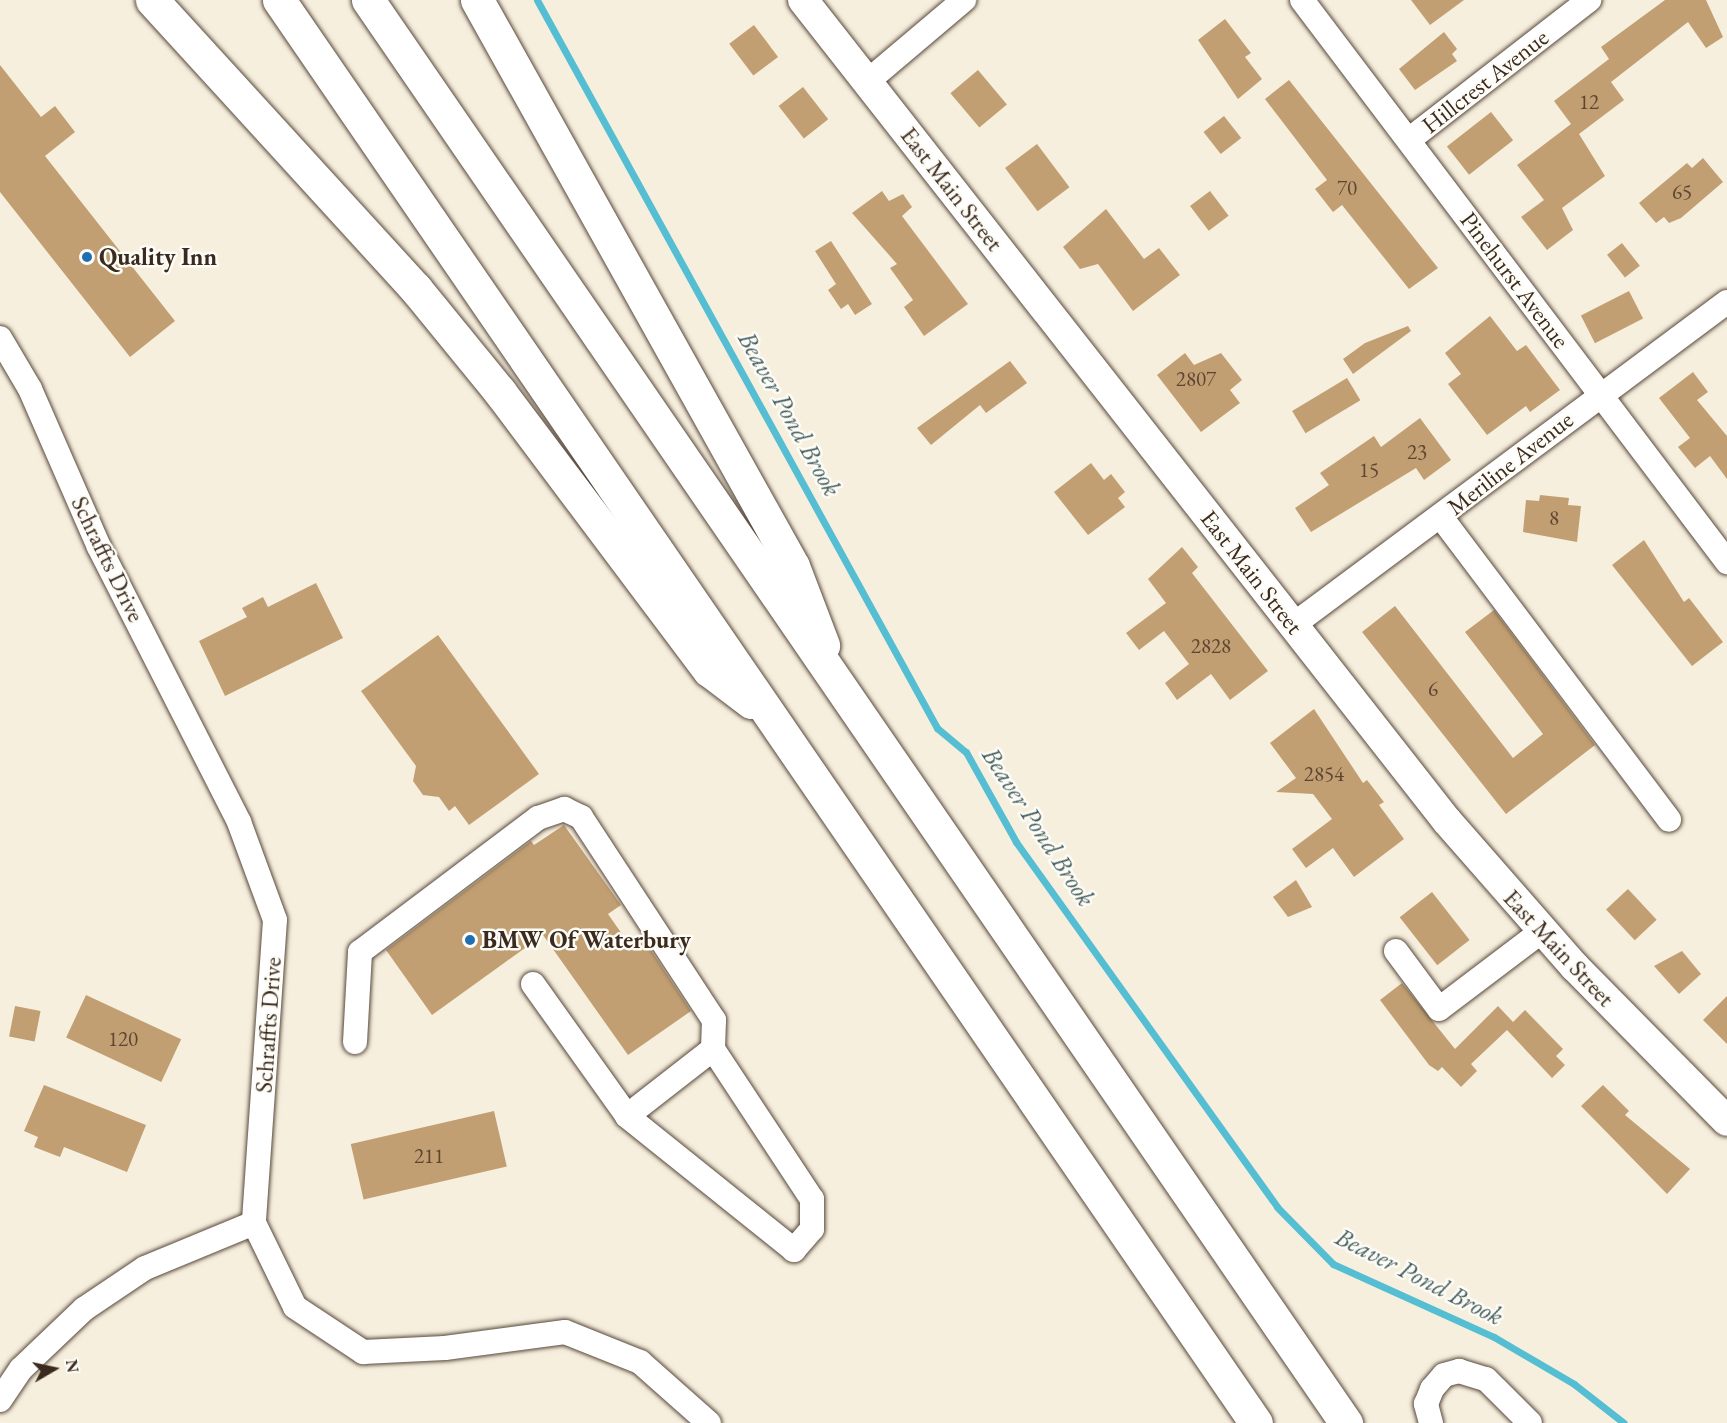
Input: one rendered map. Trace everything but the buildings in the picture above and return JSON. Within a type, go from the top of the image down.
[{"type":"highway","points":[[152,0],[319,178],[449,329],[709,670],[767,711]]},
{"type":"highway","points":[[279,0],[1256,1423]]},
{"type":"highway","points":[[368,0],[1346,1423]]},
{"type":"highway","points":[[477,0],[793,566],[816,617],[828,669]]},
{"type":"main road","name":"East Main Street","points":[[803,0],[1447,821],[1542,931],[1727,1121]]},
{"type":"street","points":[[868,81],[964,0]]},
{"type":"street","name":"Pinehurst Avenue","points":[[1302,0],[1410,139],[1727,562]]},
{"type":"street","name":"Hillcrest Avenue","points":[[1410,139],[1589,0]]},
{"type":"street","name":"Meriline Avenue","points":[[1293,625],[1727,302]]},
{"type":"street","name":"Schraffts Drive","points":[[0,338],[30,389],[99,547],[239,822],[275,920],[254,1223],[295,1307],[363,1352],[445,1348],[565,1332],[640,1362],[709,1423]]},
{"type":"street","points":[[1441,517],[1670,820]]},
{"type":"street","points":[[355,1042],[360,952],[538,818],[564,809],[581,817],[714,1020],[713,1049],[812,1199],[812,1229],[794,1250],[627,1116],[533,984]]},
{"type":"street","points":[[1396,951],[1439,1009],[1542,931]]},
{"type":"street","points":[[627,1116],[713,1049]]},
{"type":"street","points":[[0,1400],[21,1369],[84,1309],[145,1268],[254,1223]]},
{"type":"street","points":[[1431,1423],[1426,1404],[1432,1389],[1444,1376],[1459,1371],[1486,1379],[1530,1423]]},
{"type":"waterway","name":"Beaver Pond Brook","points":[[537,0],[937,728],[966,752],[1016,842],[1277,1207],[1333,1264],[1494,1337],[1574,1384],[1624,1423]]},
{"type":"place","name":"Quality Inn","points":[[87,257]]},
{"type":"place","name":"BMW Of Waterbury","points":[[470,940]]}]
